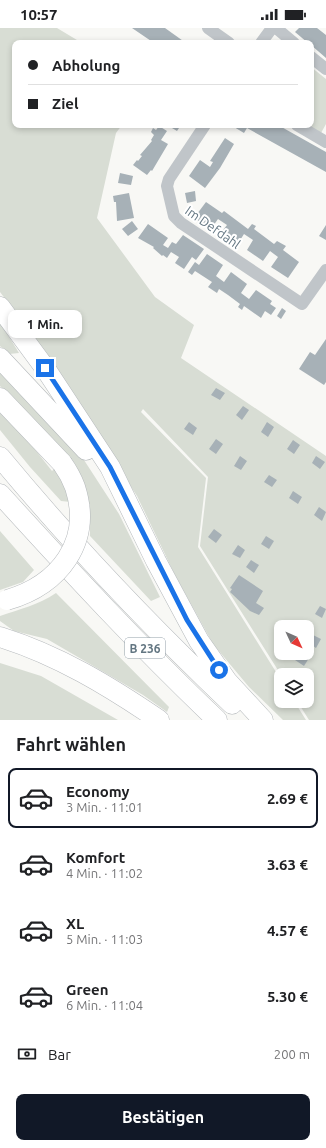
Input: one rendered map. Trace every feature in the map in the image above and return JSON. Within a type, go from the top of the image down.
[{"type":"highway","points":[[0,307],[45,368],[110,467],[130,509],[203,647],[227,681],[263,720]]},
{"type":"highway","points":[[0,358],[70,431],[130,509]]},
{"type":"highway","points":[[0,398],[62,463],[75,485],[79,503],[78,533],[70,555],[60,570],[44,584],[22,596],[4,601]]},
{"type":"highway","name":"B 236","points":[[0,457],[71,540],[154,629],[250,720]]},
{"type":"highway","name":"B 236","points":[[0,494],[74,576],[187,692],[217,720]]},
{"type":"highway","points":[[0,637],[54,658],[79,670],[121,694],[159,720]]},
{"type":"street","points":[[208,28],[225,40]]},
{"type":"street","points":[[263,40],[272,28]]},
{"type":"street","points":[[276,28],[290,40]]},
{"type":"street","points":[[314,59],[326,69]]},
{"type":"street","name":"Im Defdahl","points":[[203,128],[169,179],[167,186],[174,216],[181,223],[302,304],[326,270]]},
{"type":"street","points":[[302,128],[326,142]]},
{"type":"shaded area","points":[[0,28],[57,28],[77,40],[12,40],[12,128],[120,128],[116,133],[97,218],[155,297],[194,325],[181,358],[326,456],[326,720],[309,720],[301,708],[314,708],[314,668],[277,668],[200,546],[208,477],[143,409],[141,412],[206,478],[198,547],[274,669],[274,708],[298,708],[306,720],[283,720],[249,687],[213,644],[174,573],[137,496],[21,320],[0,292]]},
{"type":"shaded area","points":[[314,69],[326,79],[326,124],[321,133],[312,128],[314,128]]},
{"type":"shaded area","points":[[0,322],[19,353],[9,354],[0,346]]},
{"type":"shaded area","points":[[0,370],[84,460],[119,514],[160,597],[151,601],[90,536],[90,504],[61,501],[30,467],[0,430],[0,413],[26,438],[52,471],[68,456],[0,386]]},
{"type":"shaded area","points":[[0,531],[34,570],[23,582],[0,590]]},
{"type":"shaded area","points":[[56,593],[169,707],[167,712],[143,695],[47,639],[14,631],[0,621],[0,616],[36,604]]},
{"type":"shaded area","points":[[0,663],[41,676],[118,720],[0,720]]},
{"type":"building","points":[[132,28],[165,28],[182,40],[150,40]]},
{"type":"building","points":[[299,28],[317,28],[326,35],[326,58],[314,48],[314,40],[304,40],[295,32]]},
{"type":"building","points":[[153,128],[156,130],[158,128],[162,128],[167,131],[161,140],[168,144],[152,171],[151,170],[147,175],[133,165],[142,156],[140,155],[152,141],[151,140],[154,135],[151,132]]},
{"type":"building","points":[[172,128],[179,128],[177,131]]},
{"type":"building","points":[[236,128],[247,128],[244,133]]},
{"type":"building","points":[[247,128],[283,128],[326,152],[326,172]]},
{"type":"building","points":[[225,138],[234,144],[220,168],[205,188],[189,176],[200,160],[210,167],[213,162],[210,161]]},
{"type":"building","points":[[120,173],[133,176],[131,185],[118,183]]},
{"type":"building","points":[[195,191],[196,201],[187,203],[185,193]]},
{"type":"building","points":[[129,193],[134,218],[117,221],[116,202],[114,202],[113,196]]},
{"type":"building","points":[[206,202],[222,213],[224,211],[248,229],[252,224],[256,226],[254,229],[274,244],[277,241],[286,246],[283,250],[299,262],[288,278],[271,267],[278,257],[270,251],[263,261],[247,250],[253,240],[244,234],[237,245],[220,234],[227,225],[218,219],[211,229],[194,218]]},
{"type":"building","points":[[132,221],[138,229],[128,236],[122,229]]},
{"type":"building","points":[[148,224],[168,238],[163,245],[168,248],[172,242],[176,244],[183,235],[204,249],[196,260],[192,257],[184,269],[175,263],[179,257],[171,252],[167,258],[163,255],[162,256],[153,248],[154,247],[138,238]]},
{"type":"building","points":[[326,225],[326,240],[319,236]]},
{"type":"building","points":[[207,254],[223,265],[216,276],[224,282],[231,272],[247,284],[241,293],[249,299],[256,290],[272,301],[270,304],[276,308],[271,315],[265,311],[261,318],[244,306],[242,310],[238,307],[240,304],[228,295],[219,289],[217,293],[208,287],[212,282],[195,271],[192,275],[188,272],[195,262],[199,265]]},
{"type":"building","points":[[282,308],[286,311],[281,319],[277,316]]},
{"type":"building","points":[[326,339],[326,382],[324,385],[299,369],[310,352],[315,355]]},
{"type":"building","points":[[216,388],[225,393],[220,400],[211,395]]},
{"type":"building","points":[[243,406],[249,410],[242,420],[236,415]]},
{"type":"building","points":[[189,422],[197,428],[193,435],[184,429]]},
{"type":"building","points":[[267,422],[274,427],[268,437],[261,432]]},
{"type":"building","points":[[216,439],[223,444],[216,454],[209,449]]},
{"type":"building","points":[[293,440],[300,445],[294,454],[287,449]]},
{"type":"building","points":[[240,456],[247,461],[241,470],[234,466]]},
{"type":"building","points":[[316,456],[325,462],[320,469],[312,463]]},
{"type":"building","points":[[269,475],[277,480],[272,487],[264,482]]},
{"type":"building","points":[[293,491],[302,497],[298,504],[289,498]]},
{"type":"building","points":[[319,507],[326,512],[322,521],[314,515]]},
{"type":"building","points":[[214,529],[222,535],[216,543],[208,537]]},
{"type":"building","points":[[266,536],[274,541],[269,549],[261,544]]},
{"type":"building","points":[[238,545],[245,550],[240,558],[232,554]]},
{"type":"building","points":[[251,560],[259,565],[254,573],[246,567]]},
{"type":"building","points":[[239,575],[263,591],[256,603],[264,608],[259,615],[250,611],[230,592],[232,589],[230,588]]},
{"type":"building","points":[[320,606],[326,609],[322,618],[315,614]]},
{"type":"building","points":[[314,636],[321,639],[316,648],[314,647]]},
{"type":"building","points":[[295,660],[308,660],[304,666]]},
{"type":"route","points":[[45,368],[110,467],[187,620],[199,641],[219,670]]}]
